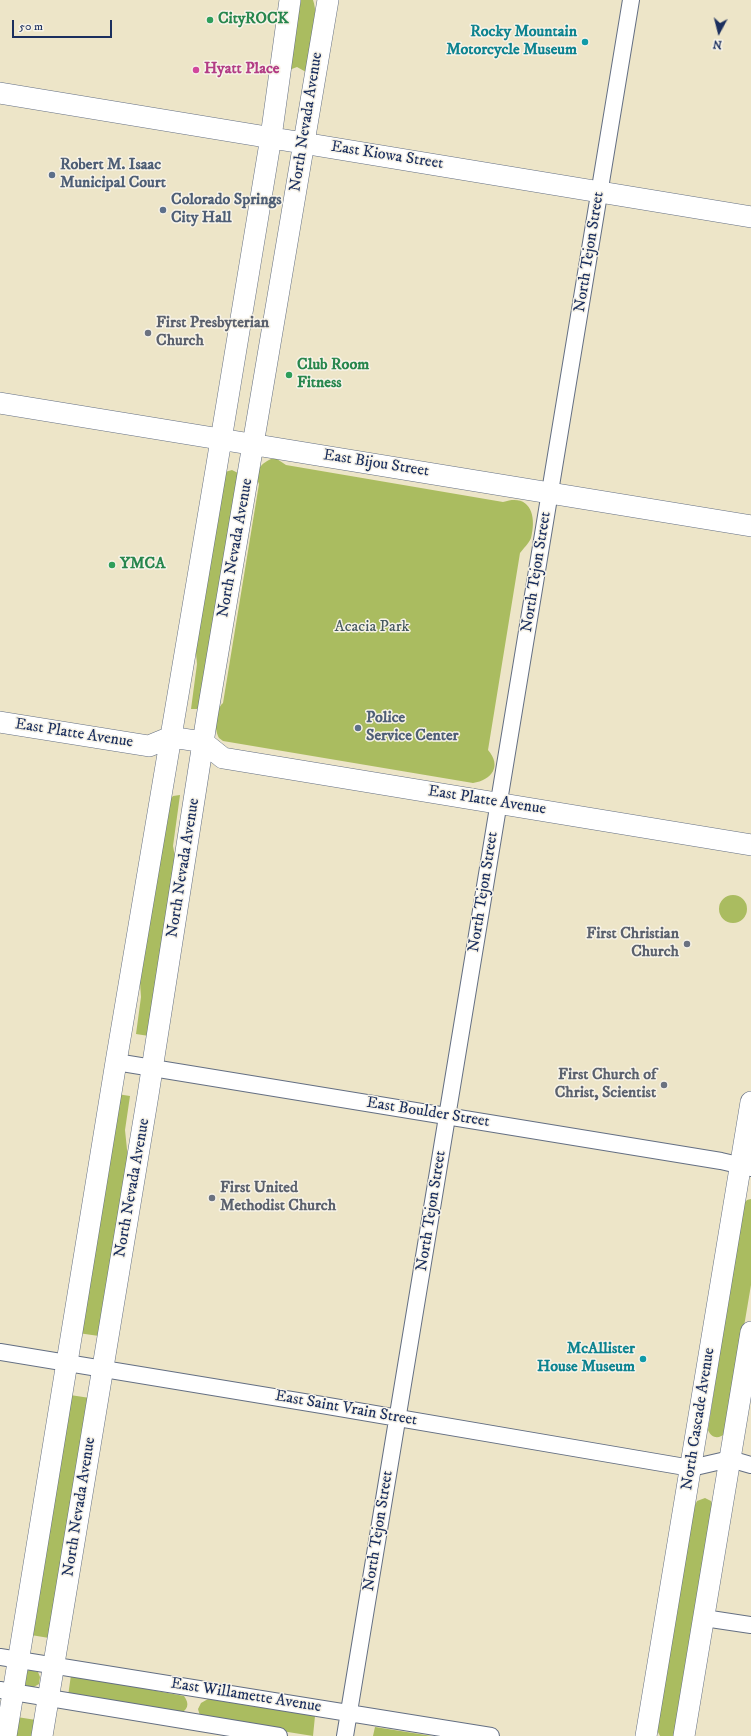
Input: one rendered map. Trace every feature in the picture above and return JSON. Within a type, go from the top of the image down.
[{"type":"main road","name":"North Nevada Avenue","points":[[6,1736],[6,1691],[9,1658],[67,1363],[116,1062],[221,440],[270,137],[290,0]]},
{"type":"main road","name":"North Nevada Avenue","points":[[42,1736],[153,1068],[203,742],[328,0]]},
{"type":"main road","name":"East Kiowa Street","points":[[0,93],[751,217]]},
{"type":"main road","name":"East Bijou Street","points":[[0,403],[751,526]]},
{"type":"main road","name":"East Platte Avenue","points":[[0,722],[149,746],[171,737],[203,742],[223,758],[751,845]]},
{"type":"main road","name":"East Platte Avenue","points":[[149,746],[167,763]]},
{"type":"main road","points":[[167,763],[199,768],[223,758]]},
{"type":"main road","name":"North Cascade Avenue","points":[[646,1736],[691,1468],[746,1166],[751,1102]]},
{"type":"main road","points":[[684,1736],[751,1332]]},
{"type":"street","name":"North Tejon Street","points":[[345,1736],[631,0]]},
{"type":"street","name":"East Boulder Street","points":[[116,1062],[746,1166]]},
{"type":"street","name":"East Saint Vrain Street","points":[[0,1352],[691,1468]]},
{"type":"street","points":[[691,1468],[730,1460],[751,1465]]},
{"type":"street","points":[[704,1618],[751,1625]]},
{"type":"street","name":"East Willamette Avenue","points":[[9,1658],[491,1736]]},
{"type":"street","points":[[6,1691],[279,1736]]},
{"type":"green space","points":[[301,0],[313,0],[315,8],[314,36],[306,72],[297,67],[289,70]]},
{"type":"green space","name":"Acacia Park","points":[[271,459],[277,459],[286,465],[503,502],[512,500],[520,501],[525,503],[529,508],[532,514],[533,529],[530,540],[520,553],[488,750],[494,761],[494,767],[490,775],[485,779],[473,783],[223,741],[219,738],[216,729],[216,715],[223,703],[259,484],[257,476],[261,466]]},
{"type":"green space","points":[[232,470],[238,473],[203,705],[197,709],[191,709],[197,664],[195,643],[225,472]]},
{"type":"green space","points":[[180,795],[173,846],[177,867],[149,1036],[136,1034],[141,997],[139,969],[169,800],[173,796]]},
{"type":"green space","points":[[733,895],[739,896],[743,899],[746,903],[746,915],[743,919],[739,922],[733,923],[727,922],[723,919],[720,915],[719,909],[720,903],[723,899],[727,896]]},
{"type":"green space","points":[[117,1094],[130,1096],[125,1130],[128,1159],[99,1336],[78,1333]]},
{"type":"green space","points":[[751,1199],[751,1285],[726,1433],[716,1437],[708,1430],[742,1206],[747,1200]]},
{"type":"green space","points":[[70,1395],[90,1398],[49,1638],[31,1635]]},
{"type":"green space","points":[[705,1498],[711,1501],[713,1508],[674,1736],[660,1736],[657,1730],[694,1507],[697,1501]]},
{"type":"green space","points":[[30,1670],[38,1672],[40,1677],[39,1684],[32,1688],[24,1684],[27,1671]]},
{"type":"green space","points":[[71,1675],[184,1696],[187,1702],[187,1707],[178,1715],[68,1696]]},
{"type":"green space","points":[[208,1699],[315,1716],[313,1736],[206,1719],[200,1716],[198,1709],[201,1703]]},
{"type":"green space","points":[[17,1717],[36,1720],[34,1736],[14,1736]]},
{"type":"green space","points":[[375,1727],[432,1736],[373,1736]]},
{"type":"place","name":"CityROCK","points":[[210,20]]},
{"type":"place","name":"Rocky Mountain Motorcycle Museum","points":[[585,42]]},
{"type":"place","name":"Hyatt Place","points":[[196,70]]},
{"type":"place","name":"Robert M. Isaac Municipal Court","points":[[52,175]]},
{"type":"place","name":"Colorado Springs City Hall","points":[[163,210]]},
{"type":"place","name":"First Presbyterian Church","points":[[148,333]]},
{"type":"place","name":"Club Room Fitness","points":[[289,375]]},
{"type":"place","name":"YMCA","points":[[112,565]]},
{"type":"place","name":"Police Service Center","points":[[358,728]]},
{"type":"place","name":"First Christian Church","points":[[687,944]]},
{"type":"place","name":"First Church of Christ, Scientist","points":[[664,1085]]},
{"type":"place","name":"First United Methodist Church","points":[[212,1198]]},
{"type":"place","name":"McAllister House Museum","points":[[643,1359]]}]
